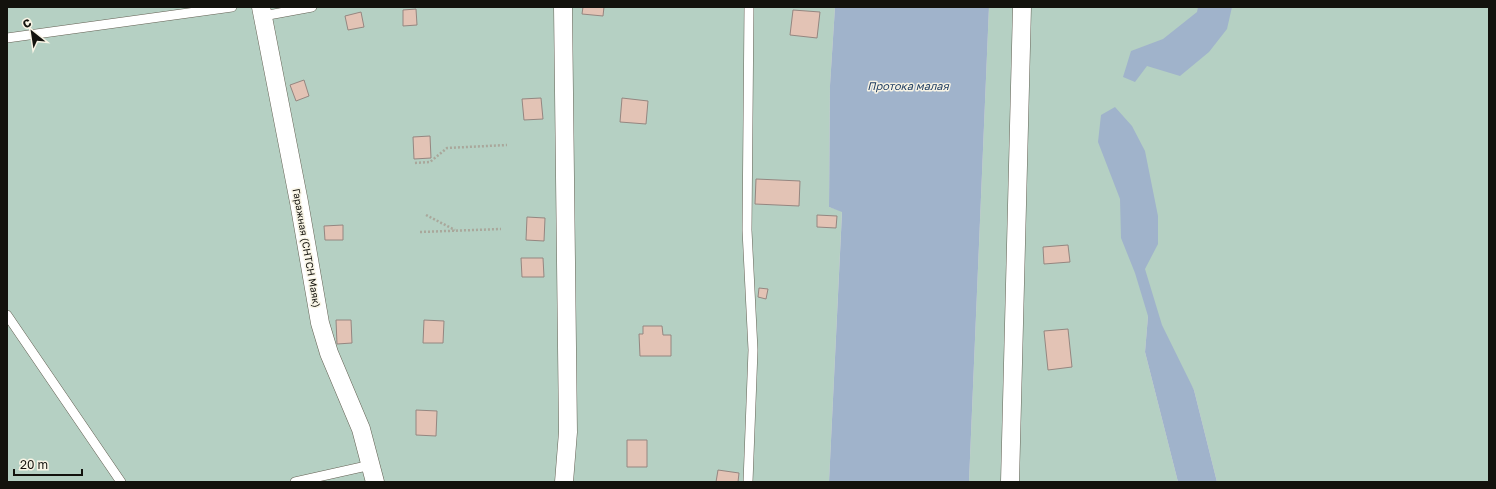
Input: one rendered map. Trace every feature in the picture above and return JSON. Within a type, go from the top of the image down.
[{"type":"street","points":[[563,7],[568,432],[564,482]]},
{"type":"street","points":[[1010,482],[1022,7]]},
{"type":"street","name":"Гаражная (СНТСН Маяк)","points":[[262,11],[320,323],[329,353],[361,429],[373,474]]},
{"type":"lane","points":[[7,38],[232,7]]},
{"type":"lane","points":[[262,11],[312,7]]},
{"type":"lane","points":[[748,482],[753,350],[747,230],[749,7]]},
{"type":"lane","points":[[7,315],[121,482]]},
{"type":"lane","points":[[295,482],[373,474]]},
{"type":"path","points":[[415,163],[430,162],[447,148],[507,145]]},
{"type":"path","points":[[426,214],[456,230]]},
{"type":"path","points":[[420,232],[501,228]]},
{"type":"green space","points":[[7,7],[835,7],[830,85],[829,207],[842,211],[829,482],[7,482]]},
{"type":"green space","points":[[989,7],[1489,7],[1489,482],[1217,482],[1194,390],[1148,316],[1145,352],[1178,482],[969,482]]},
{"type":"water","name":"Протока малая","points":[[835,7],[989,7],[969,482],[829,482],[842,212],[829,207],[830,85]]},
{"type":"water","points":[[1198,7],[1232,7],[1227,29],[1209,52],[1180,76],[1147,66],[1135,82],[1123,77],[1131,51],[1163,39],[1197,12]]},
{"type":"water","points":[[1115,107],[1132,126],[1145,151],[1158,216],[1158,244],[1145,269],[1162,325],[1194,390],[1217,482],[1178,482],[1145,352],[1148,316],[1135,273],[1121,238],[1120,199],[1098,142],[1101,115]]},
{"type":"building","points":[[583,7],[604,7],[603,16],[582,14]]},
{"type":"building","points":[[416,9],[417,25],[403,26],[403,10]]},
{"type":"building","points":[[793,10],[820,12],[817,38],[790,35]]},
{"type":"building","points":[[361,12],[364,27],[348,30],[345,16]]},
{"type":"building","points":[[304,80],[309,96],[296,101],[290,85]]},
{"type":"building","points":[[541,98],[543,119],[524,120],[522,99]]},
{"type":"building","points":[[622,98],[648,101],[646,124],[620,122]]},
{"type":"building","points":[[430,136],[431,158],[414,159],[413,137]]},
{"type":"building","points":[[756,179],[800,181],[799,206],[755,204]]},
{"type":"building","points":[[817,215],[837,216],[836,228],[817,227]]},
{"type":"building","points":[[527,217],[545,218],[544,241],[526,240]]},
{"type":"building","points":[[343,225],[343,240],[325,240],[324,226]]},
{"type":"building","points":[[1068,245],[1070,262],[1044,264],[1043,247]]},
{"type":"building","points":[[521,258],[543,258],[544,277],[522,277]]},
{"type":"building","points":[[759,288],[768,289],[766,299],[758,297]]},
{"type":"building","points":[[336,320],[351,320],[352,343],[337,344]]},
{"type":"building","points":[[424,320],[444,321],[443,343],[423,343]]},
{"type":"building","points":[[643,326],[662,326],[663,335],[671,335],[671,356],[640,356],[639,334],[643,334]]},
{"type":"building","points":[[1068,329],[1072,367],[1048,370],[1044,331]]},
{"type":"building","points":[[416,410],[437,411],[436,436],[416,435]]},
{"type":"building","points":[[627,440],[647,440],[647,467],[627,467]]},
{"type":"building","points":[[718,470],[739,473],[738,482],[716,482]]}]
